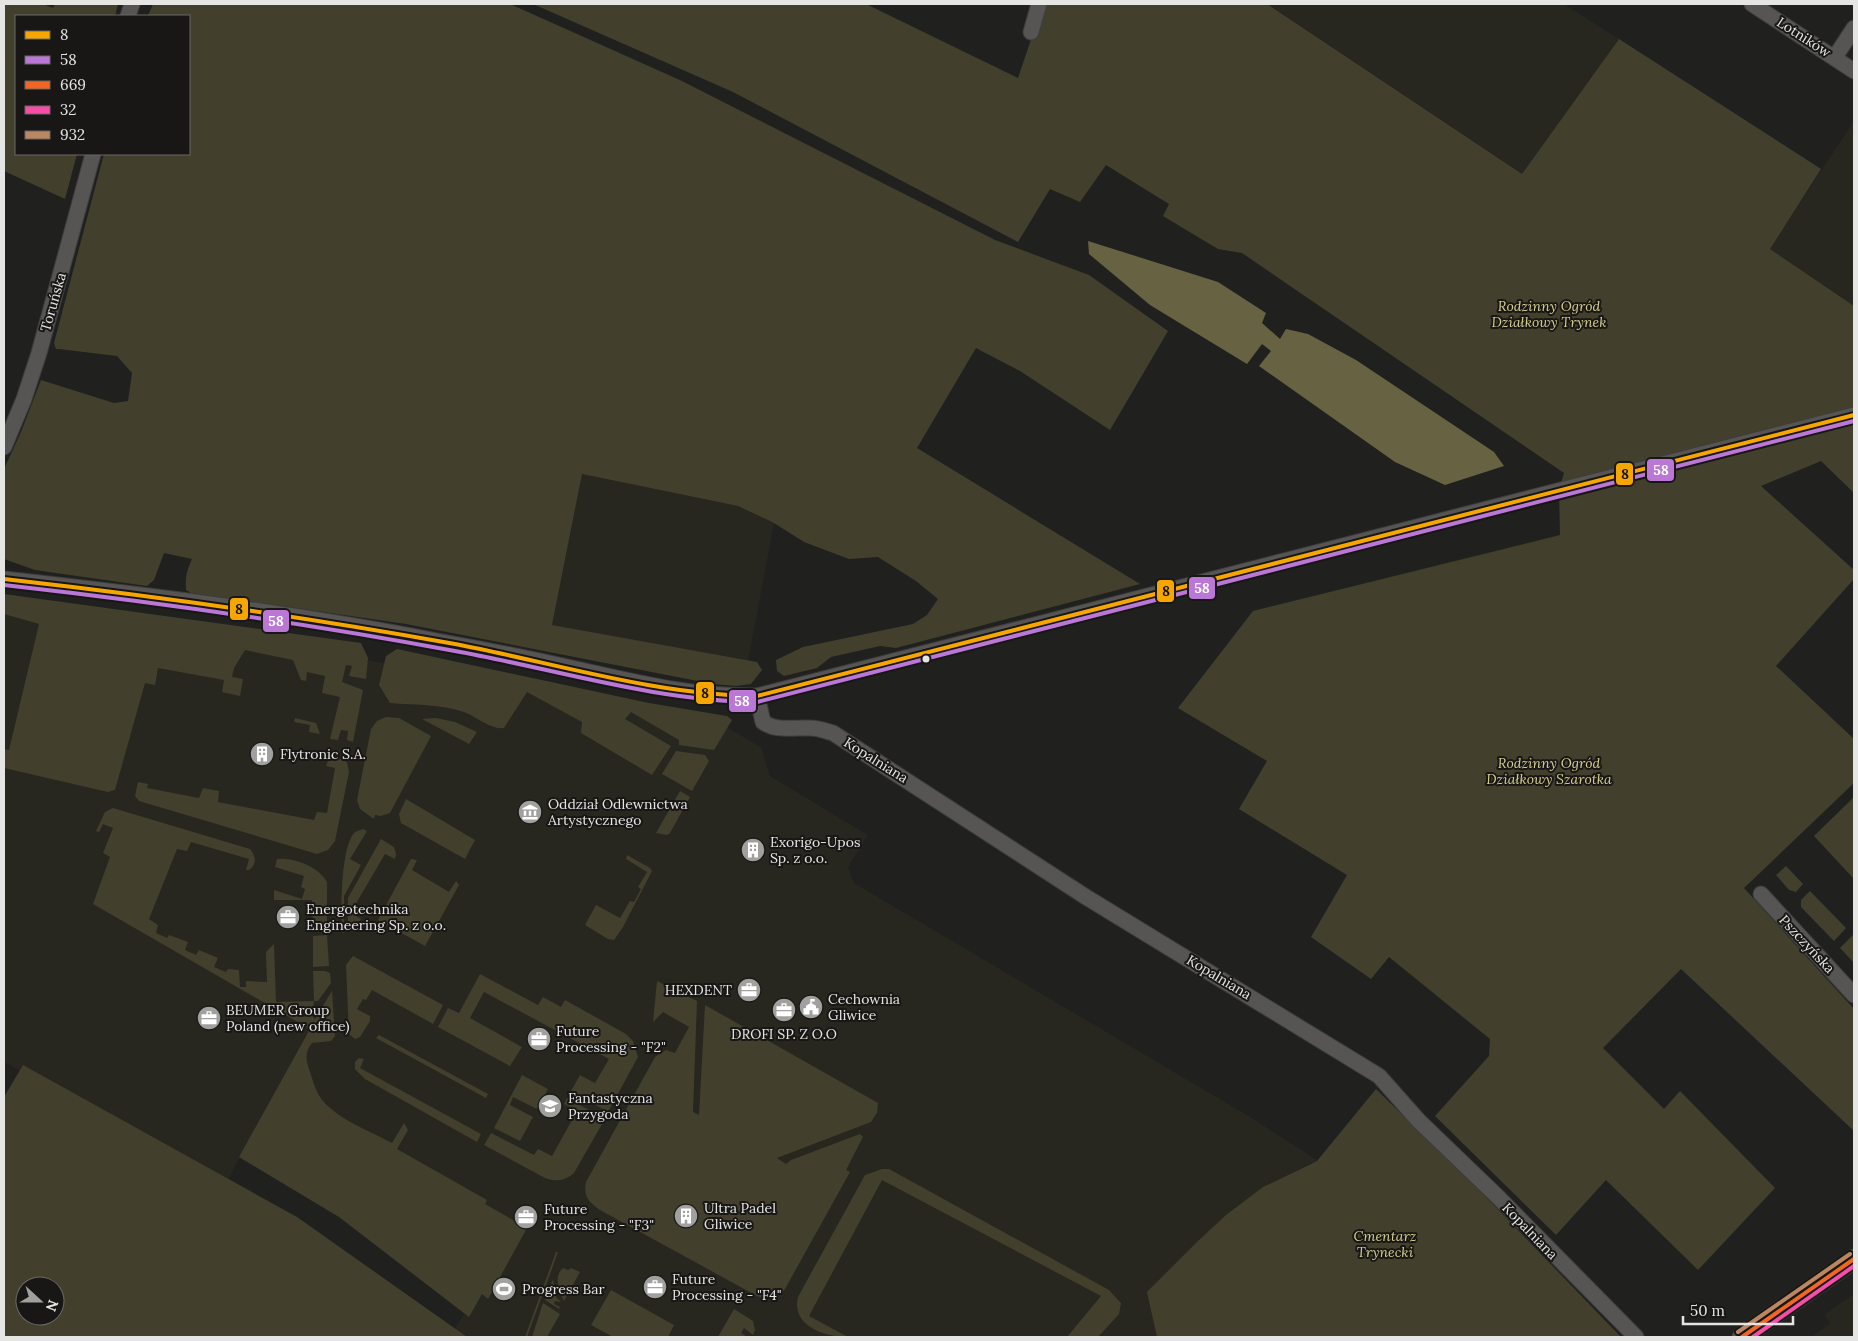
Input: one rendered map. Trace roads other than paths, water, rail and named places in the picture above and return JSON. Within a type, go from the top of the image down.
[{"type":"main road","points":[[1742,1337],[1854,1260]]},
{"type":"street","points":[[1031,32],[1039,4]]},
{"type":"street","name":"Lotników","points":[[1752,4],[1854,71]]},
{"type":"street","points":[[1835,57],[1854,28]]},
{"type":"street","name":"Toruńska","points":[[4,446],[24,399],[39,353],[93,155]]},
{"type":"street","points":[[7,578],[242,609],[382,630],[530,659],[675,691],[728,697],[757,696],[1854,415]]},
{"type":"street","name":"Kopalniana","points":[[757,696],[763,722],[787,729],[812,728],[833,733],[1086,897],[1379,1076],[1418,1120],[1498,1197],[1636,1337]]},
{"type":"street","name":"Pszczyńska","points":[[1761,894],[1854,994]]},
{"type":"place","name":"Flytronic S.A.","points":[[262,754]]},
{"type":"place","name":"Oddział Odlewnictwa Artystycznego","points":[[530,812]]},
{"type":"place","name":"Exorigo-Upos Sp. z o.o.","points":[[753,850]]},
{"type":"place","name":"Energotechnika Engineering Sp. z o.o.","points":[[288,917]]},
{"type":"place","name":"HEXDENT","points":[[749,990]]},
{"type":"place","name":"Cechownia Gliwice","points":[[811,1007]]},
{"type":"place","name":"DROFI SP. Z O.O","points":[[784,1010]]},
{"type":"place","name":"BEUMER Group Poland (new office)","points":[[209,1018]]},
{"type":"place","name":"Future Processing - \"F2\"","points":[[539,1039]]},
{"type":"place","name":"Fantastyczna Przygoda","points":[[550,1106]]},
{"type":"place","name":"Ultra Padel Gliwice","points":[[686,1216]]},
{"type":"place","name":"Future Processing - \"F3\"","points":[[526,1217]]},
{"type":"place","name":"Future Processing - \"F4\"","points":[[655,1287]]},
{"type":"place","name":"Progress Bar","points":[[504,1289]]},
{"type":"park label","name":"Rodzinny Ogród Działkowy Trynek","points":[[1549,314]]},
{"type":"park label","name":"Rodzinny Ogród Działkowy Szarotka","points":[[1549,772]]},
{"type":"park label","name":"Cmentarz Trynecki","points":[[1385,1244]]}]
